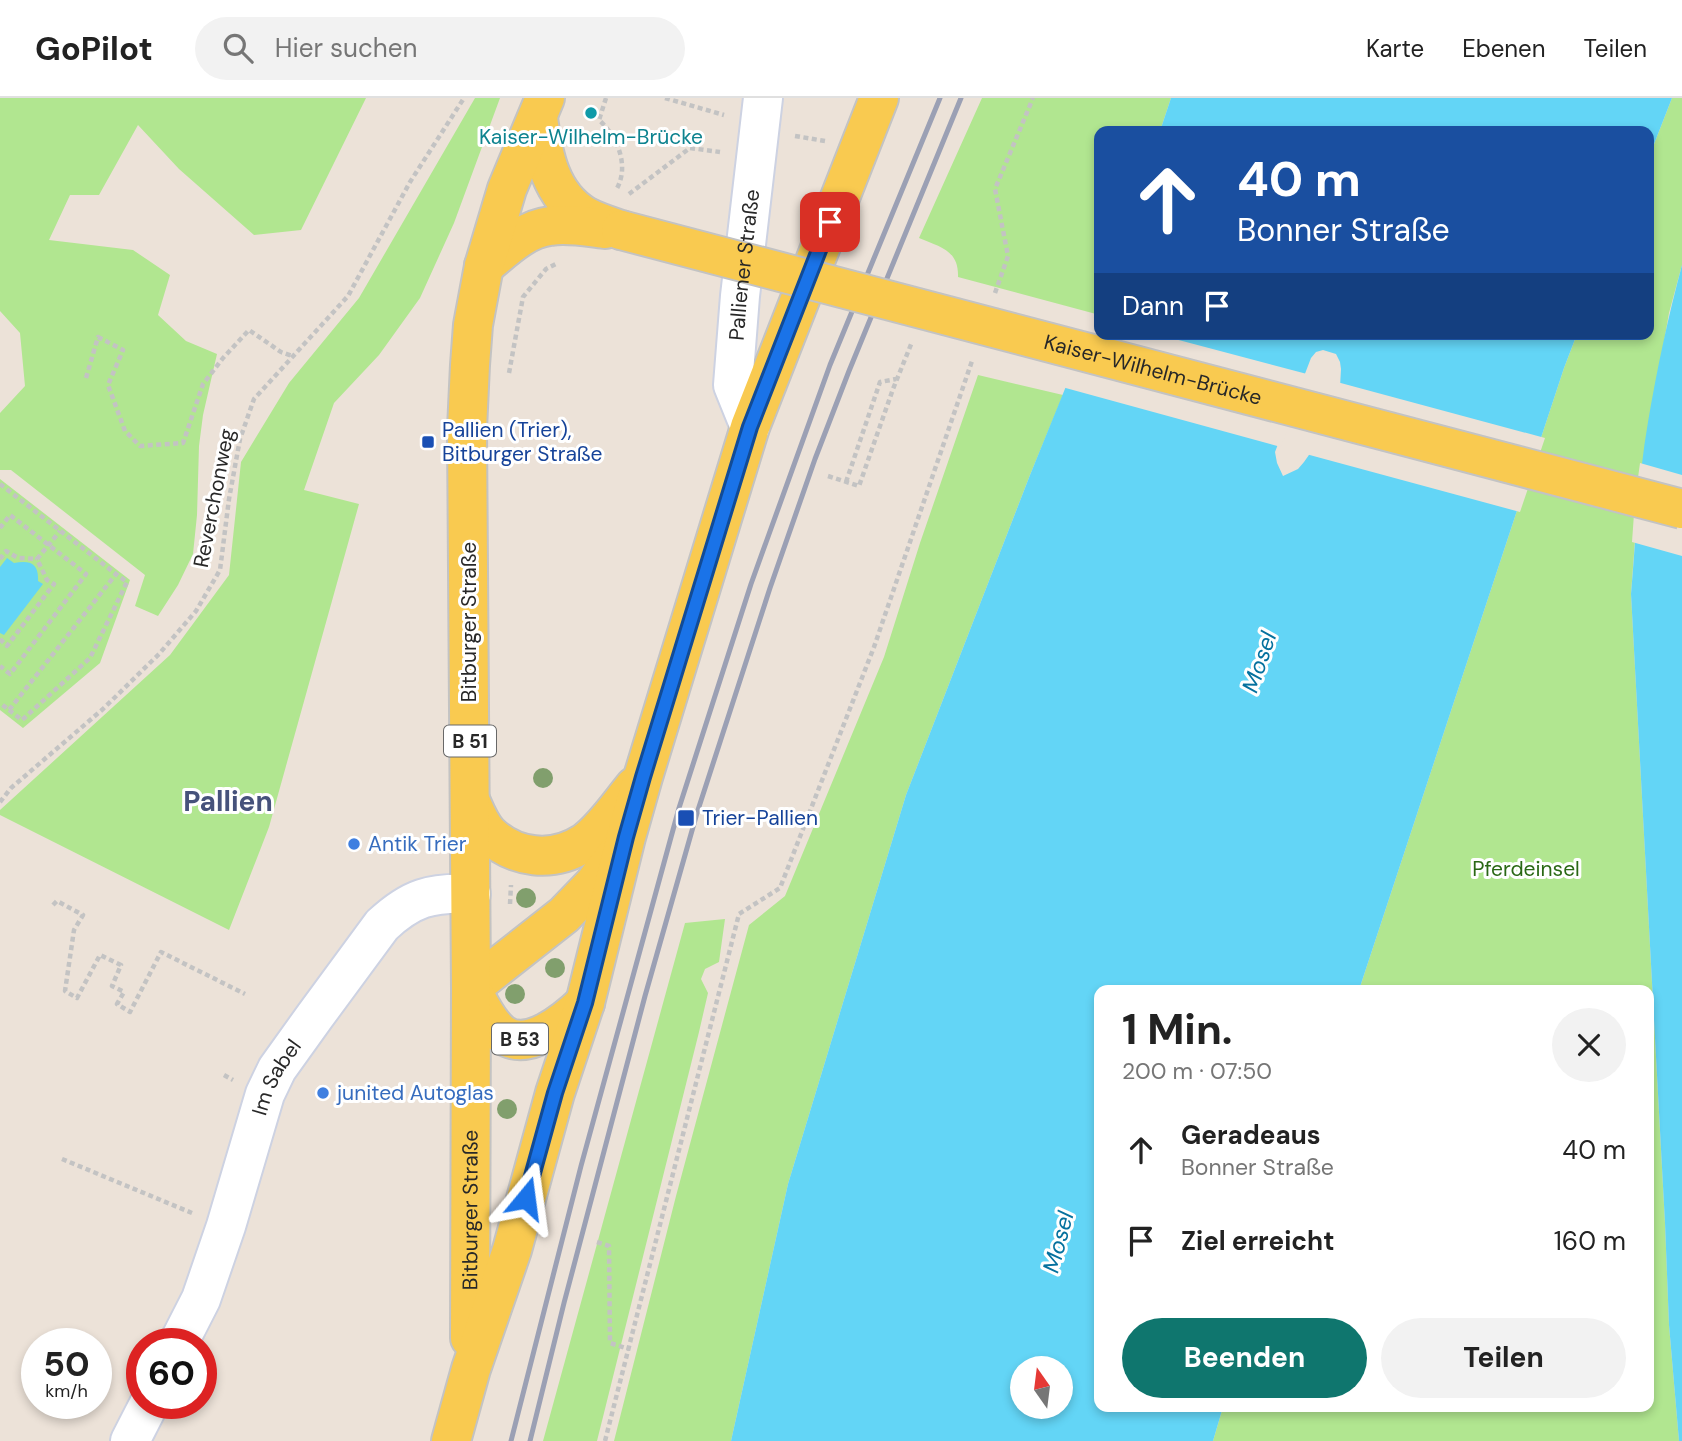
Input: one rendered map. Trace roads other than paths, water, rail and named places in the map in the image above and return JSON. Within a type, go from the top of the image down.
[{"type":"main road","points":[[471,1368],[512,1250],[555,1093],[585,1003],[643,777],[750,427],[879,98]]},
{"type":"main road","name":"Kaiser-Wilhelm-Brücke","points":[[541,108],[542,145],[548,167],[561,194],[583,215],[596,222],[1682,509]]},
{"type":"main road","name":"Bitburger Straße","points":[[471,1368],[470,365],[473,325],[484,266],[507,189],[541,108]]},
{"type":"main road","name":"Kaiser-Wilhelm-Brücke","points":[[484,266],[517,240],[541,227],[570,225],[621,230]]},
{"type":"main road","points":[[470,800],[480,822],[505,845],[534,856],[560,855],[584,843],[597,832],[643,777]]},
{"type":"main road","points":[[471,988],[564,915],[605,872],[626,837]]},
{"type":"main road","name":"B 53","points":[[471,988],[495,1028],[505,1036],[517,1039],[534,1037],[552,1029],[585,1003]]},
{"type":"main road","name":"B 51","points":[[451,1441],[471,1368]]},
{"type":"street","name":"Palliener Straße","points":[[750,427],[733,385],[752,124]]},
{"type":"street","name":"Im Sabel","points":[[186,1328],[201,1299],[226,1226],[265,1094],[277,1069],[382,925],[403,907],[429,897],[471,894]]},
{"type":"street","points":[[130,1441],[141,1419]]},
{"type":"water","points":[[1171,98],[1672,98],[1654,144],[1654,126],[1162,126]]},
{"type":"water","points":[[1682,265],[1682,1441],[1679,1441],[1669,1325],[1654,985],[1631,594],[1645,443],[1663,343]]},
{"type":"water","name":"Mosel","points":[[1094,317],[1094,340],[1575,340],[1361,985],[1094,985],[1094,1412],[1222,1412],[1213,1441],[731,1441],[788,1184],[906,795]],"holes":[[[1323,350],[1336,354],[1340,362],[1340,387],[1311,452],[1298,469],[1283,476],[1275,452],[1311,358],[1316,352]]]},
{"type":"water","points":[[7,558],[14,563],[32,564],[37,570],[38,581],[43,584],[4,635],[0,633],[0,567]]},
{"type":"railway","points":[[511,1441],[581,1166],[679,808],[751,584],[830,365],[940,98]]},
{"type":"railway","points":[[530,1441],[645,996],[697,813],[815,459],[961,98]]},
{"type":"place","name":"Kaiser-Wilhelm-Brücke","points":[[591,113]]},
{"type":"place","name":"Pallien (Trier), Bitburger Straße","points":[[428,442]]},
{"type":"place","name":"Trier-Pallien","points":[[686,818]]},
{"type":"place","name":"Antik Trier","points":[[354,844]]},
{"type":"place","name":"junited Autoglas","points":[[323,1093]]},
{"type":"district","name":"Pallien","points":[[228,801]]},
{"type":"park label","name":"Pferdeinsel","points":[[1526,869]]}]
